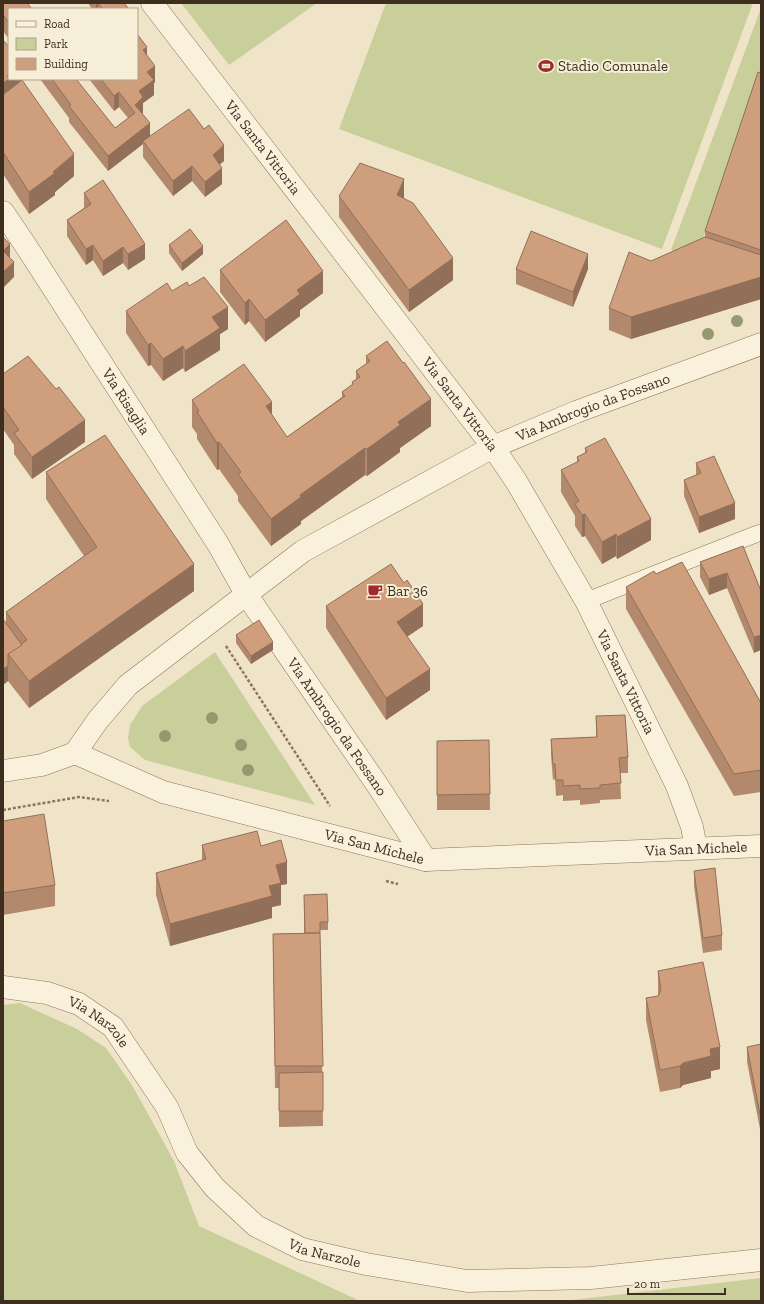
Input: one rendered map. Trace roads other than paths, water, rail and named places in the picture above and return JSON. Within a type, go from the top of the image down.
[{"type":"street","name":"Via Santa Vittoria","points":[[152,3],[493,447],[516,481],[586,601],[677,786],[692,828],[696,848]]},
{"type":"street","name":"Via Risaglia","points":[[3,212],[31,252],[218,544],[246,594]]},
{"type":"street","name":"Via Ambrogio da Fossano","points":[[76,753],[98,720],[128,685],[303,551],[493,447],[576,412],[761,344]]},
{"type":"street","name":"Via Ambrogio da Fossano","points":[[246,594],[378,786],[426,860]]},
{"type":"street","points":[[3,771],[42,765],[76,753]]},
{"type":"street","name":"Via San Michele","points":[[76,753],[164,792],[426,860],[761,846]]},
{"type":"street","name":"Via Narzole","points":[[3,987],[47,993],[79,1004],[113,1027],[167,1107],[187,1153],[214,1188],[256,1226],[302,1249],[366,1264],[468,1281],[591,1278],[761,1260]]},
{"type":"lane","points":[[586,601],[759,533]]},
{"type":"place","name":"Stadio Comunale","points":[[546,66]]},
{"type":"place","name":"Bar 36","points":[[375,591]]}]
